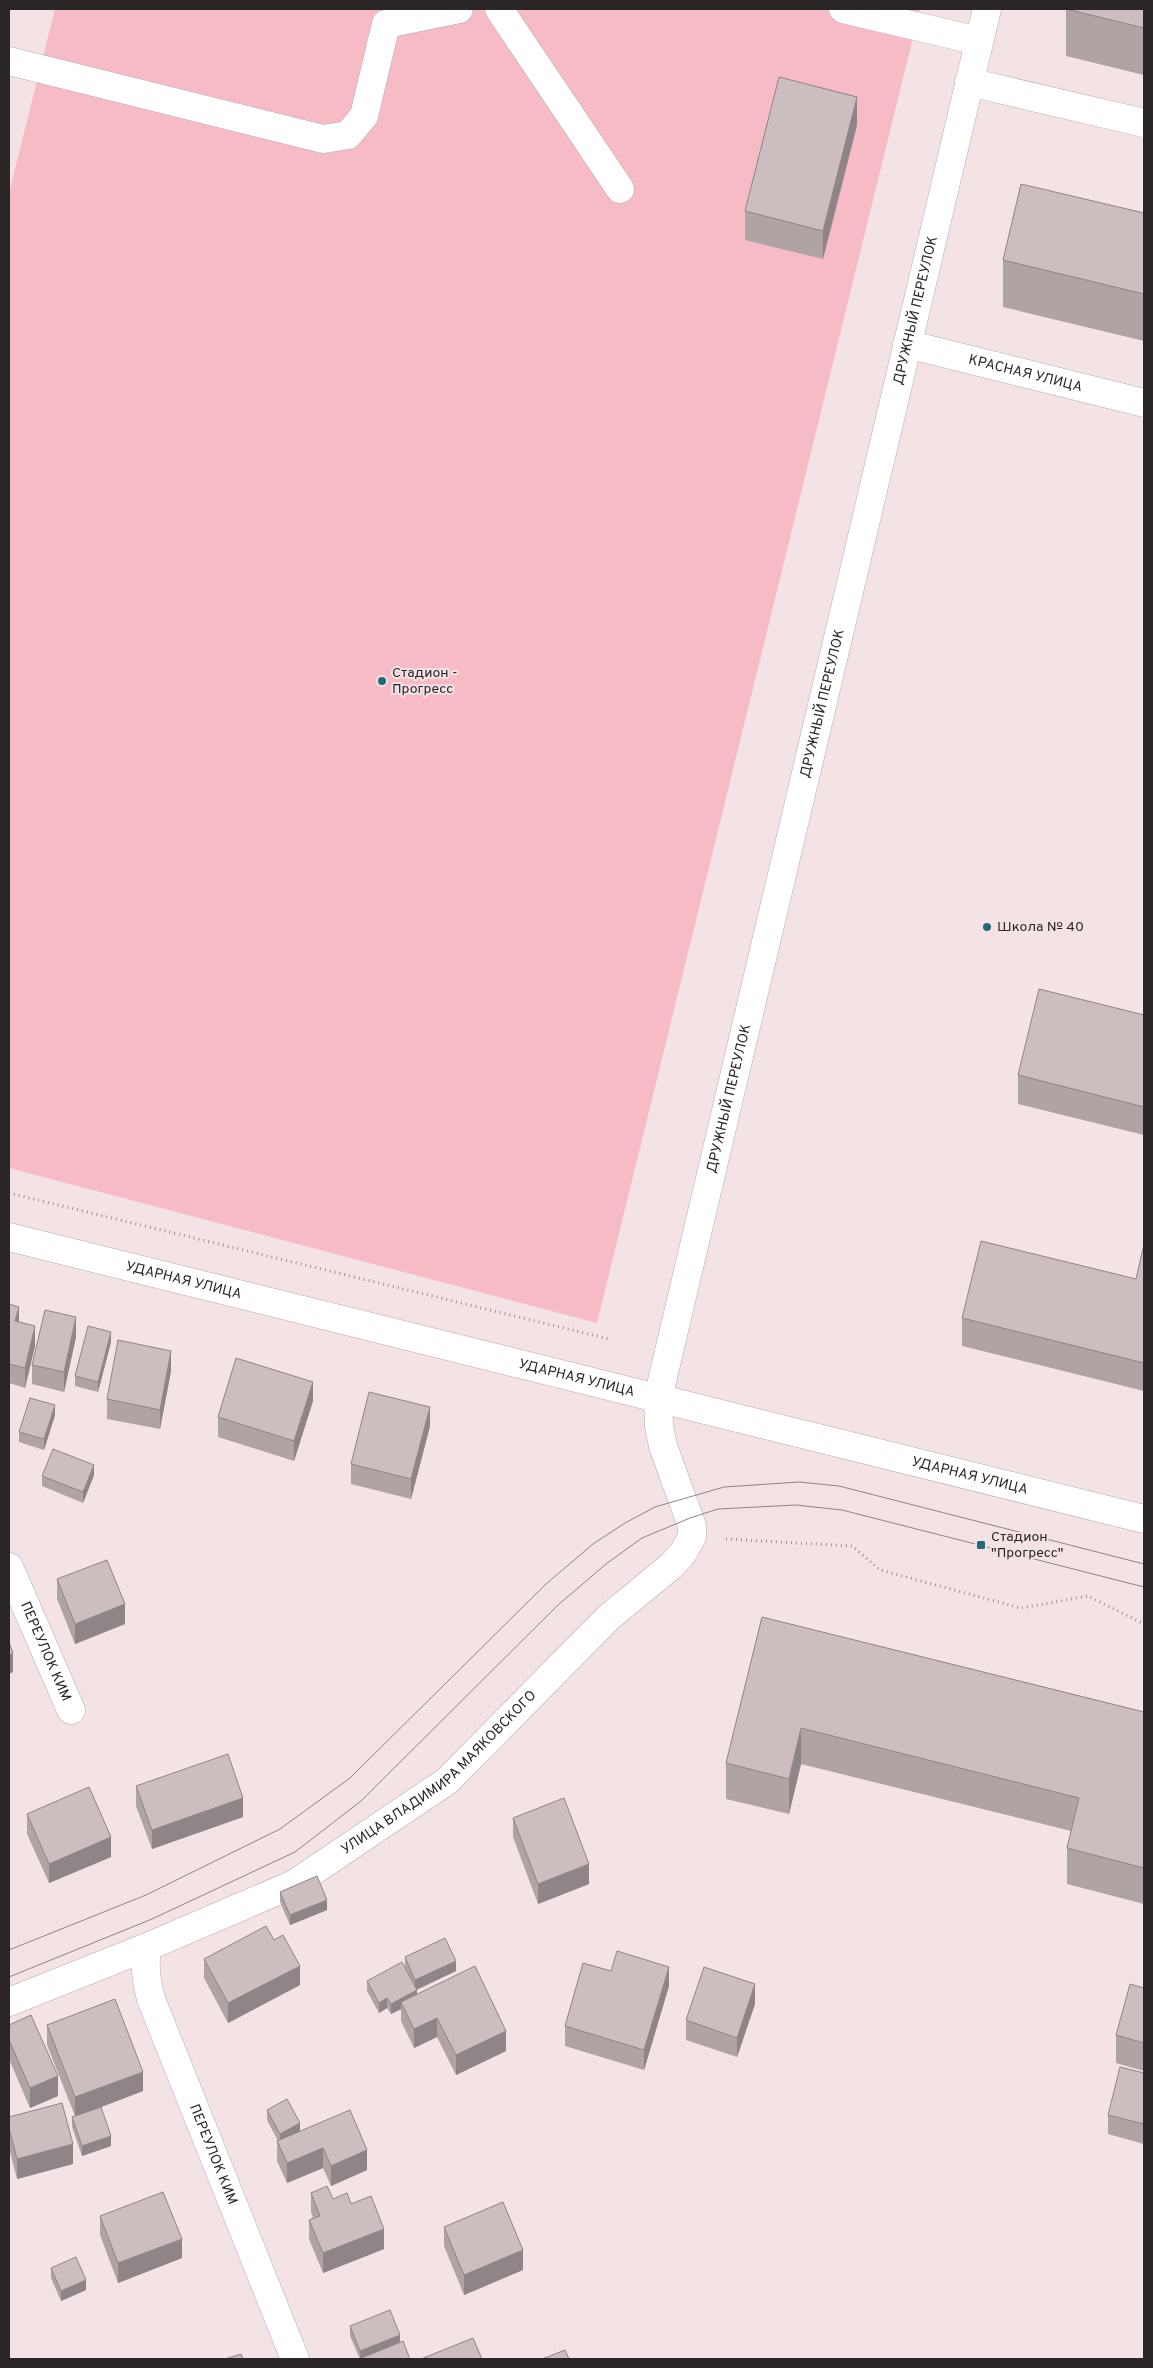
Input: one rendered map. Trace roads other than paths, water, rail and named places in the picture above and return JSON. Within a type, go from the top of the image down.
[{"type":"street","points":[[9,61],[323,139],[348,135],[364,116],[387,16],[459,9]]},
{"type":"street","points":[[499,9],[620,189]]},
{"type":"street","points":[[843,9],[979,41]]},
{"type":"street","name":"ДРУЖНЫЙ ПЕРЕУЛОК","points":[[658,1398],[987,9]]},
{"type":"street","points":[[969,82],[1144,123]]},
{"type":"street","name":"КРАСНАЯ УЛИЦА","points":[[907,344],[1144,403]]},
{"type":"street","name":"УДАРНАЯ УЛИЦА","points":[[9,1236],[1144,1519]]},
{"type":"street","name":"УЛИЦА ВЛАДИМИРА МАЯКОВСКОГО","points":[[9,2002],[147,1947],[294,1884],[447,1781],[609,1617],[671,1566],[683,1553],[692,1537],[690,1518],[663,1446],[659,1426],[658,1398]]},
{"type":"street","name":"ПЕРЕУЛОК КИМ","points":[[9,1567],[71,1710]]},
{"type":"street","name":"ПЕРЕУЛОК КИМ","points":[[147,1947],[144,1961],[146,1981],[151,1999],[295,2359]]},
{"type":"tram line","points":[[9,1950],[146,1895],[280,1829],[350,1778],[546,1584],[593,1544],[625,1523],[655,1507],[724,1487],[799,1482],[839,1486],[1144,1564]]},
{"type":"tram line","points":[[9,1977],[152,1919],[295,1852],[361,1801],[558,1605],[606,1564],[642,1538],[690,1518],[718,1509],[796,1505],[842,1510],[1144,1587]]},
{"type":"place","name":"Стадион - Прогресс","points":[[382,681]]},
{"type":"place","name":"Школа № 40","points":[[987,927]]},
{"type":"place","name":"Стадион \"Прогресс\"","points":[[981,1545]]}]
